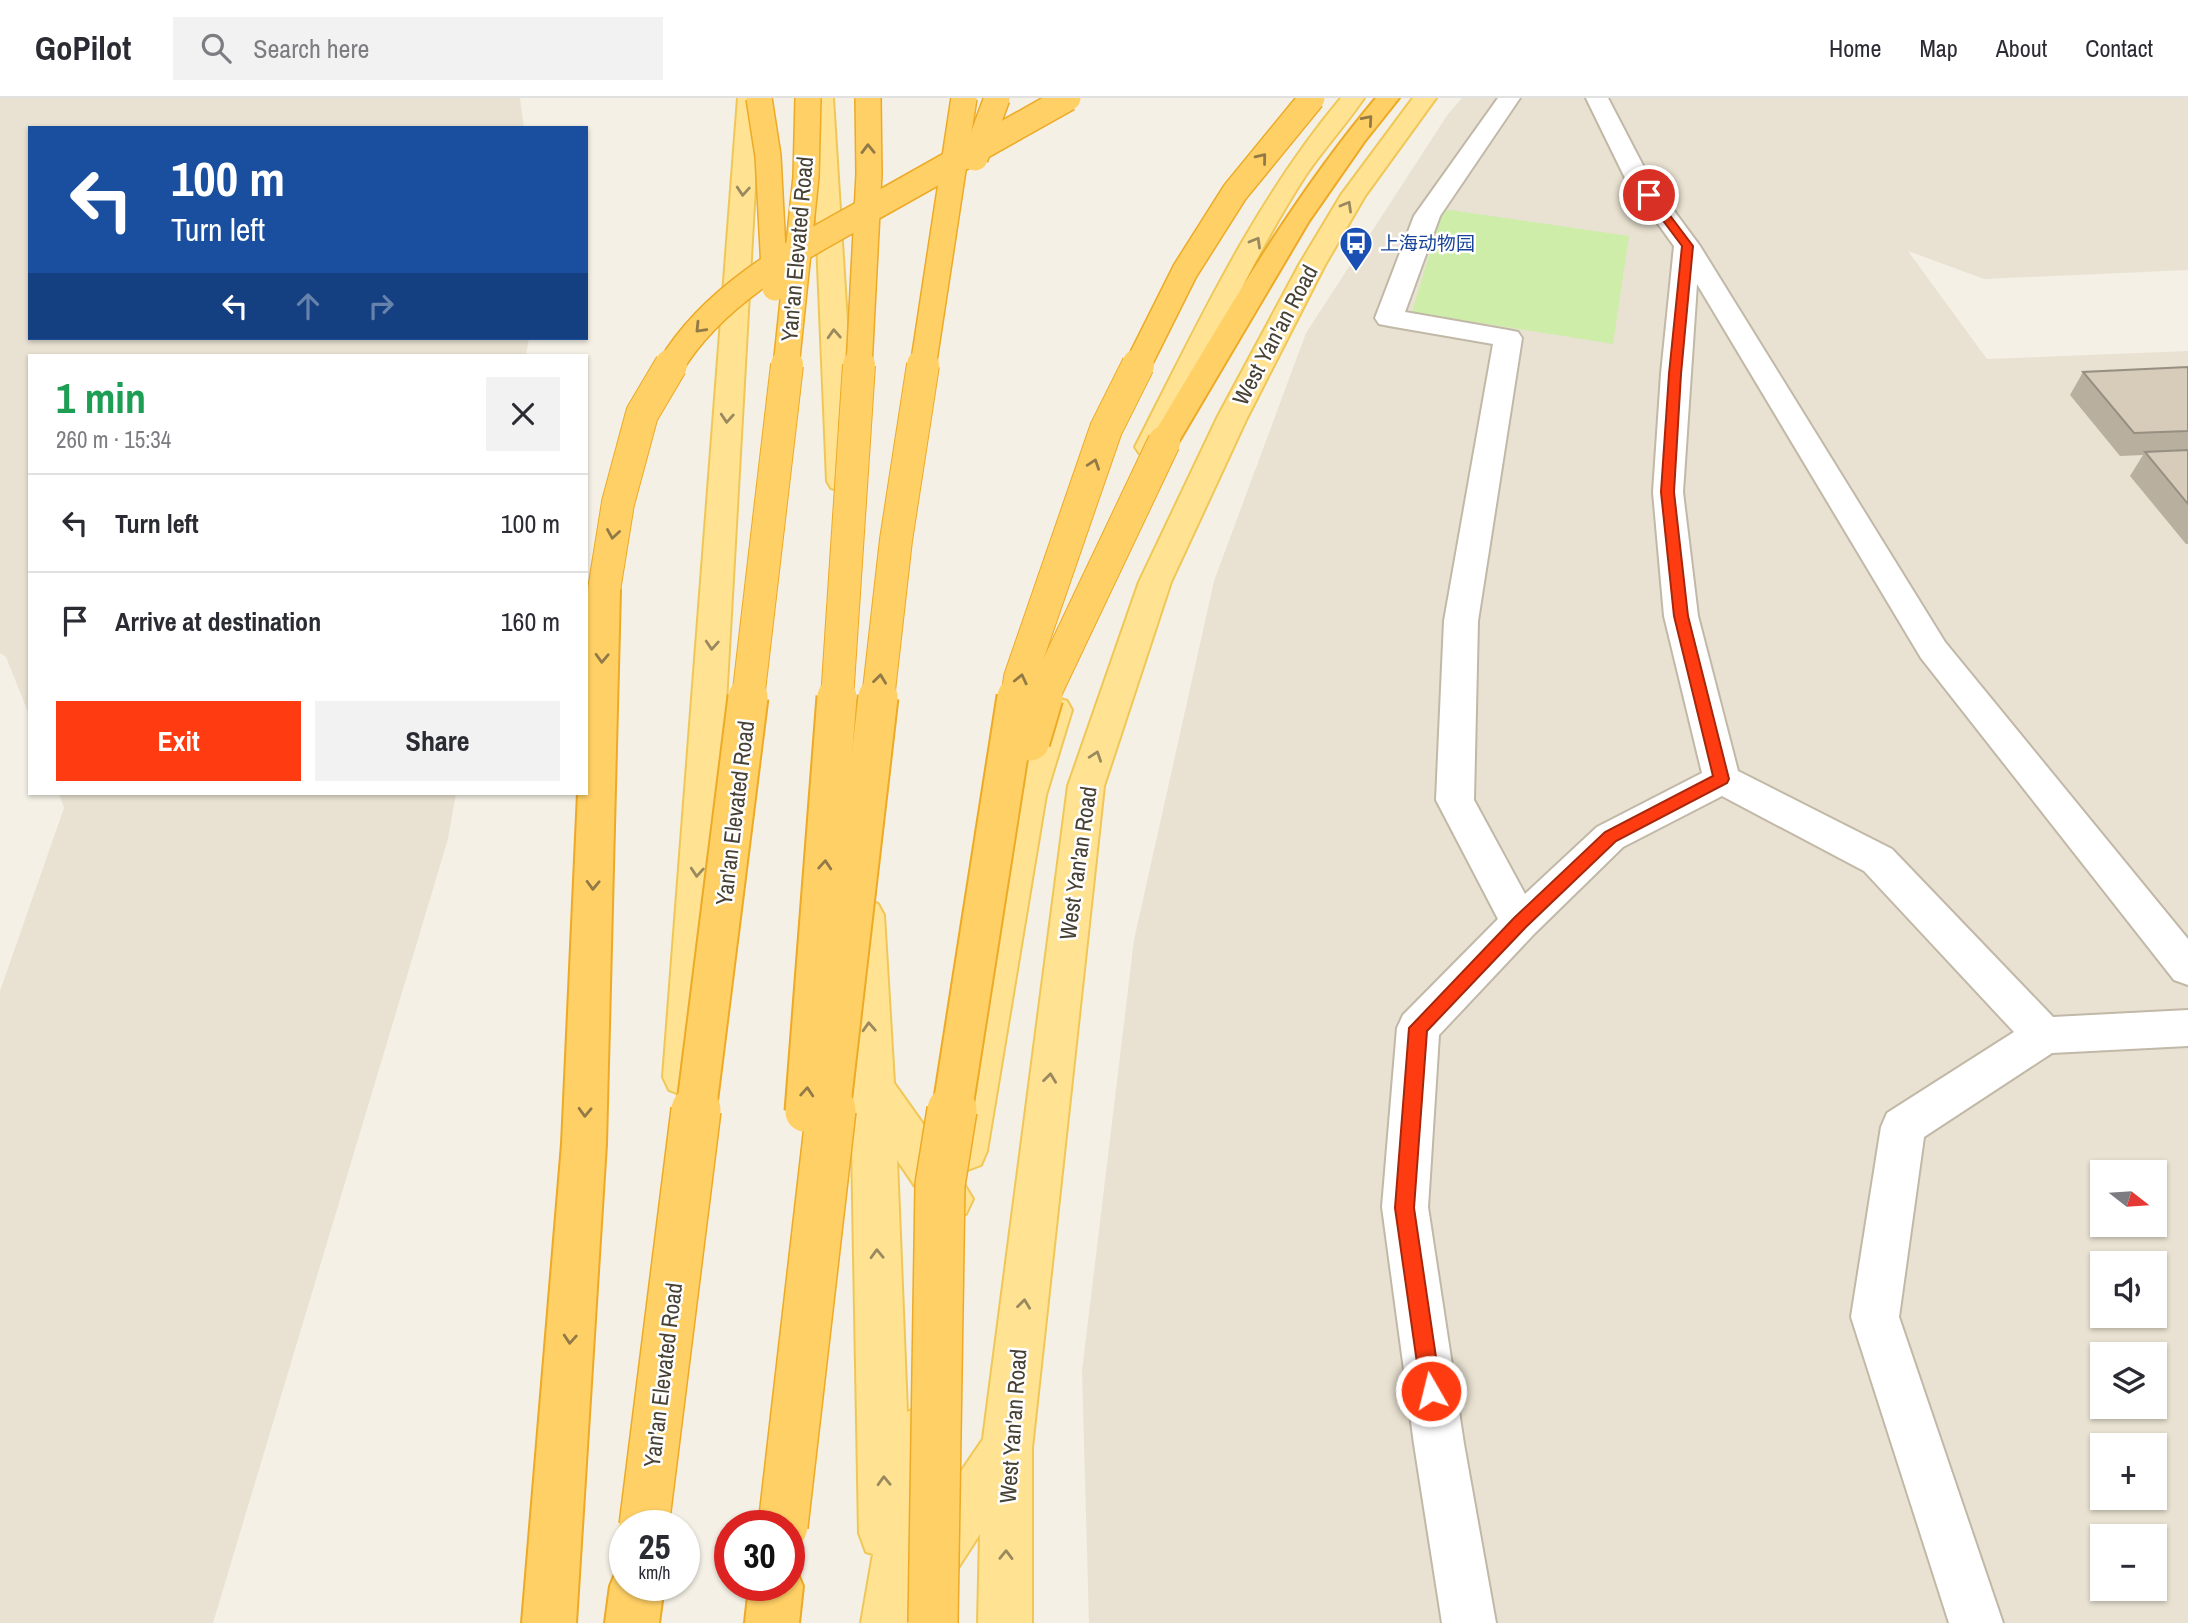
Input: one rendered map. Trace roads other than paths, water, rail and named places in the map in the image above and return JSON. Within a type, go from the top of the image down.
[{"type":"highway","points":[[759,98],[768,156],[776,315],[769,534]]},
{"type":"highway","name":"Yan'an Elevated Road","points":[[646,1510],[769,534],[806,177],[808,98]]},
{"type":"highway","points":[[774,1510],[848,563],[869,174],[868,98]]},
{"type":"highway","points":[[785,1510],[896,540],[964,98]]},
{"type":"highway","points":[[896,540],[968,178],[997,98]]},
{"type":"highway","points":[[549,1623],[583,1144],[604,590],[618,503],[642,414],[681,348],[734,294],[805,246],[1068,98]]},
{"type":"highway","points":[[933,1623],[940,1185],[1020,678],[1106,429],[1185,271],[1235,192],[1312,98]]},
{"type":"highway","points":[[986,905],[1039,705],[1164,443],[1321,183],[1354,136],[1388,98]]},
{"type":"highway","points":[[632,1623],[635,1601]]},
{"type":"highway","points":[[765,1623],[767,1601]]},
{"type":"highway","points":[[772,1623],[774,1601]]},
{"type":"main road","points":[[655,1510],[749,98]]},
{"type":"main road","points":[[822,98],[873,1088],[889,1623]]},
{"type":"main road","points":[[889,1623],[956,1206],[1027,795],[1116,515],[1252,248],[1321,133],[1353,98]]},
{"type":"main road","name":"West Yan'an Road","points":[[1005,1623],[1007,1448],[1086,786],[1155,582],[1232,418],[1312,265],[1353,195],[1425,98]]},
{"type":"main road","points":[[873,1088],[956,1206]]},
{"type":"main road","points":[[889,1623],[1007,1448]]},
{"type":"main road","points":[[647,1623],[649,1601]]},
{"type":"street","points":[[1509,98],[1427,216],[1389,318],[1508,338],[1461,621],[1455,800],[1520,923]]},
{"type":"street","points":[[1597,98],[1636,177],[1688,246],[1933,650],[2188,968]]},
{"type":"street","points":[[1688,246],[1675,374],[1668,492],[1681,616],[1722,779],[1878,860],[2045,1035]]},
{"type":"street","points":[[1469,1623],[1438,1444],[1405,1208],[1418,1028],[1520,923],[1611,837],[1722,779]]},
{"type":"street","points":[[1976,1623],[1875,1317],[1903,1127],[2045,1035],[2188,1028]]},
{"type":"place","name":"上海动物园","points":[[1356,273]]}]
